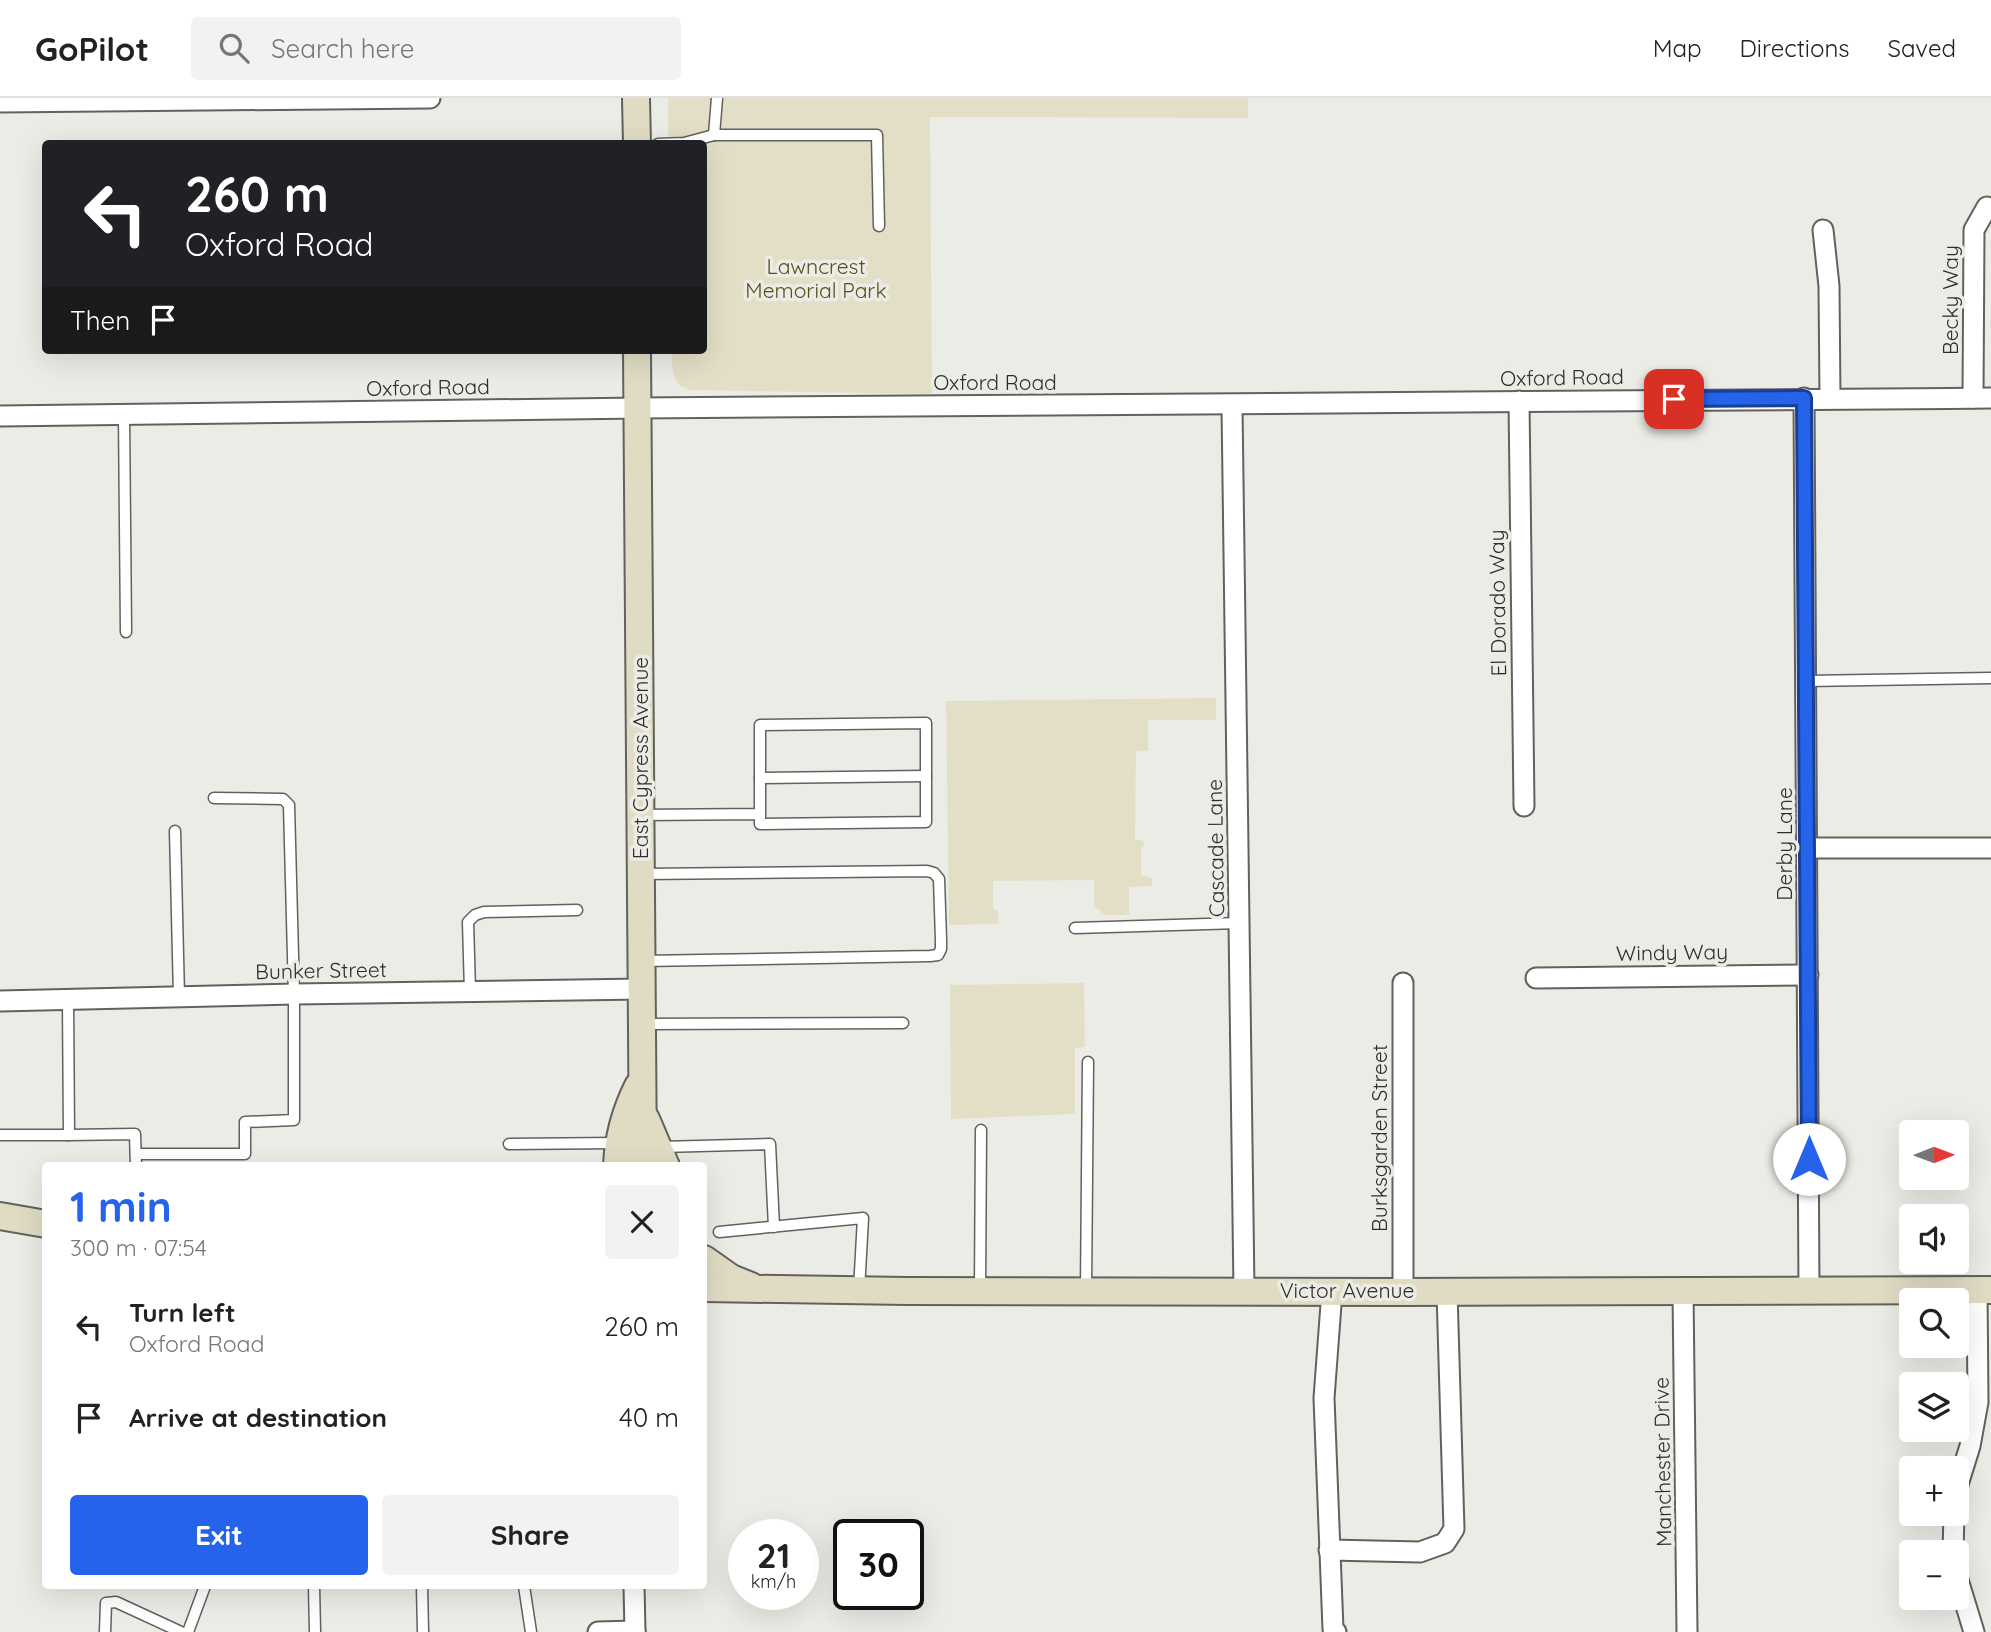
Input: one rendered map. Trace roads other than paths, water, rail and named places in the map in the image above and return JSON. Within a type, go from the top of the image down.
[{"type":"main road","points":[[636,98],[637,140]]},
{"type":"main road","name":"East Cypress Avenue","points":[[637,354],[643,1115],[656,1159]]},
{"type":"main road","points":[[617,1154],[627,1107],[643,1075]]},
{"type":"main road","points":[[0,1216],[42,1223]]},
{"type":"main road","points":[[707,1261],[731,1278],[759,1289]]},
{"type":"main road","name":"Victor Avenue","points":[[707,1288],[1403,1292],[1984,1290]]},
{"type":"street","points":[[0,102],[430,98]]},
{"type":"street","name":"Becky Way","points":[[1982,398],[1974,230],[1987,207]]},
{"type":"street","points":[[1823,230],[1829,286],[1830,398]]},
{"type":"street","name":"Derby Lane","points":[[1804,398],[1809,1291]]},
{"type":"street","name":"Oxford Road","points":[[0,416],[638,408],[1982,398]]},
{"type":"street","name":"El Dorado Way","points":[[1519,401],[1524,806]]},
{"type":"street","name":"Cascade Lane","points":[[1232,405],[1244,1291]]},
{"type":"street","points":[[1808,848],[1991,848]]},
{"type":"street","name":"Windy Way","points":[[1536,978],[1808,975]]},
{"type":"street","name":"Burksgarden Street","points":[[1403,983],[1403,1292]]},
{"type":"street","name":"Bunker Street","points":[[0,1001],[642,989]]},
{"type":"street","points":[[1967,1456],[1978,1402],[1984,1290]]},
{"type":"street","points":[[1332,1291],[1324,1398],[1333,1629],[1336,1632]]},
{"type":"street","points":[[1329,1550],[1420,1552],[1445,1543],[1454,1529],[1447,1292]]},
{"type":"street","name":"Manchester Drive","points":[[1683,1292],[1687,1632]]},
{"type":"street","points":[[598,1632],[635,1631],[634,1589]]},
{"type":"street","points":[[1967,1610],[1974,1632]]},
{"type":"lane","points":[[713,135],[717,98]]},
{"type":"lane","points":[[695,140],[713,135],[877,135],[879,226]]},
{"type":"lane","points":[[124,415],[126,632]]},
{"type":"lane","points":[[1806,681],[1991,678]]},
{"type":"lane","points":[[926,723],[926,822],[761,824],[760,778],[760,725],[926,723]]},
{"type":"lane","points":[[760,778],[926,776]]},
{"type":"lane","points":[[0,1135],[135,1134],[136,1160],[245,1154],[244,1122],[294,1120],[289,805],[283,799],[214,799]]},
{"type":"lane","points":[[641,815],[760,814]]},
{"type":"lane","points":[[175,831],[179,997]]},
{"type":"lane","points":[[642,874],[928,871],[939,879],[941,949],[938,955],[930,956],[642,961]]},
{"type":"lane","points":[[470,992],[468,922],[475,915],[484,912],[577,910]]},
{"type":"lane","points":[[1075,928],[1240,923]]},
{"type":"lane","points":[[68,1001],[69,1135]]},
{"type":"lane","points":[[643,1024],[903,1023]]},
{"type":"lane","points":[[1086,1290],[1088,1062]]},
{"type":"lane","points":[[980,1291],[981,1130]]},
{"type":"lane","points":[[509,1144],[617,1154]]},
{"type":"lane","points":[[656,1159],[770,1144],[774,1227]]},
{"type":"lane","points":[[719,1232],[863,1218],[859,1290]]},
{"type":"lane","points":[[188,1632],[204,1589]]},
{"type":"lane","points":[[314,1589],[314,1632]]},
{"type":"lane","points":[[422,1589],[424,1632]]},
{"type":"lane","points":[[524,1589],[531,1632]]},
{"type":"lane","points":[[105,1632],[106,1603],[116,1602],[181,1632]]},
{"type":"park label","name":"Lawncrest Memorial Park","points":[[816,279]]}]
